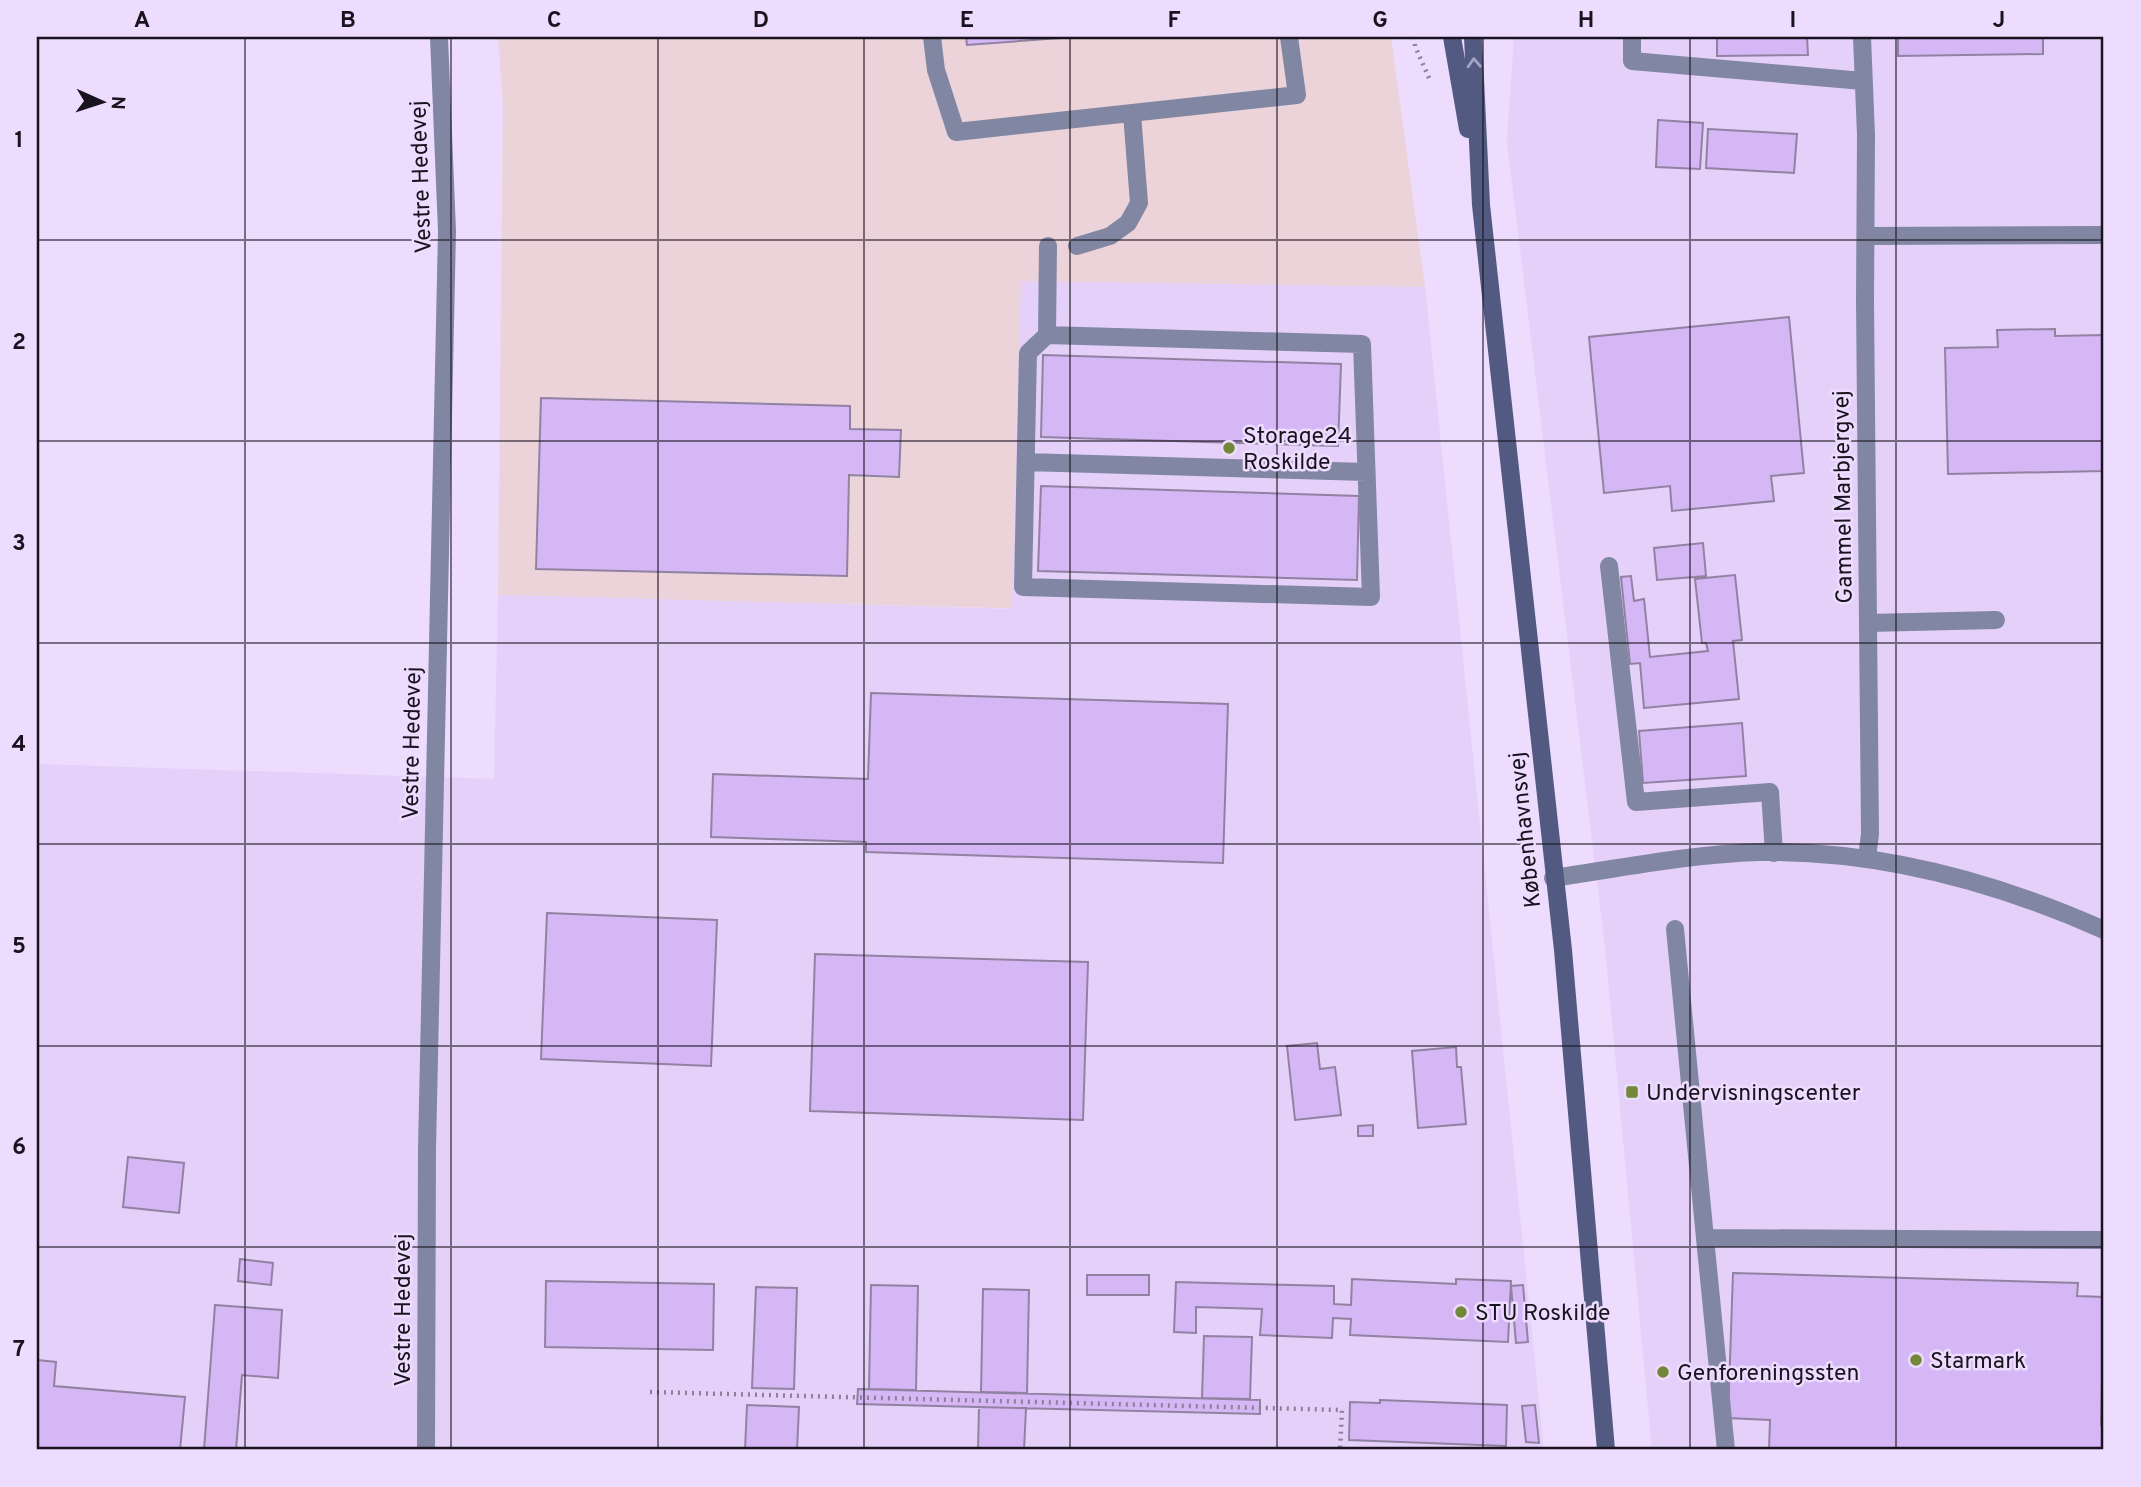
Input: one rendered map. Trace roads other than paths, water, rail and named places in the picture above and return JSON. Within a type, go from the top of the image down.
[{"type":"main road","name":"Københavnsvej","points":[[1452,37],[1481,205]]},
{"type":"main road","name":"Københavnsvej","points":[[1473,37],[1481,205],[1563,950],[1606,1450]]},
{"type":"street","name":"Vestre Hedevej","points":[[426,1450],[426,1149],[447,230],[439,37]]},
{"type":"street","points":[[932,37],[936,70],[956,132],[1297,95],[1289,37]]},
{"type":"street","points":[[1632,37],[1632,61],[1863,81]]},
{"type":"street","name":"Gammel Marbjergvej","points":[[1862,37],[1866,135],[1870,834],[1867,858]]},
{"type":"street","points":[[1077,246],[1110,236],[1128,223],[1139,203],[1132,114]]},
{"type":"street","points":[[1866,236],[2104,235]]},
{"type":"street","points":[[1047,335],[1048,246]]},
{"type":"street","points":[[1047,335],[1362,344],[1371,597],[1023,587],[1028,353],[1047,335]]},
{"type":"street","points":[[1026,463],[1366,472]]},
{"type":"street","points":[[1609,566],[1636,802],[1770,792],[1774,853]]},
{"type":"street","points":[[1868,623],[1996,620]]},
{"type":"street","points":[[1553,878],[1712,856],[1774,853],[1867,858],[1970,879],[2057,909],[2104,930]]},
{"type":"street","points":[[1675,929],[1726,1450]]},
{"type":"street","points":[[1705,1238],[2104,1240]]},
{"type":"place","name":"Storage24 Roskilde","points":[[1229,448]]},
{"type":"place","name":"Undervisningscenter","points":[[1632,1092]]},
{"type":"place","name":"STU Roskilde","points":[[1461,1312]]},
{"type":"place","name":"Starmark","points":[[1916,1360]]},
{"type":"place","name":"Genforeningssten","points":[[1663,1372]]}]
